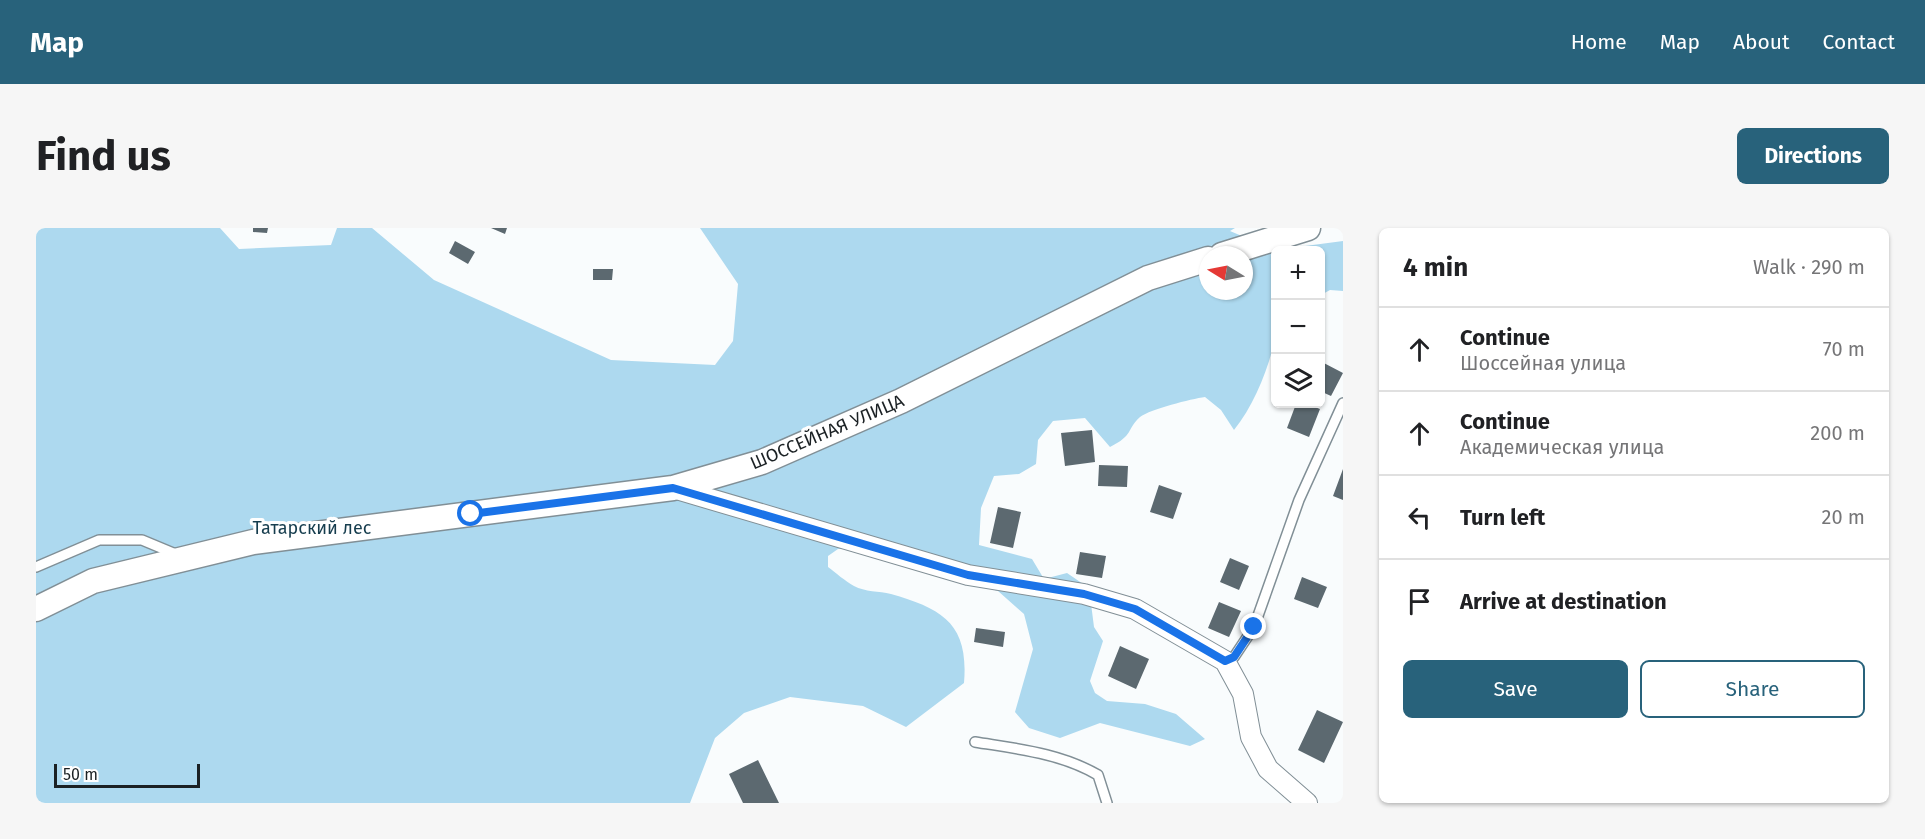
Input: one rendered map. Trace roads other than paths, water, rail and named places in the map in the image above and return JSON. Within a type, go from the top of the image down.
[{"type":"street","points":[[1251,246],[1308,228]]},
{"type":"street","name":"ШОССЕЙНАЯ УЛИЦА","points":[[36,609],[93,582],[253,542],[673,488],[762,462],[901,402],[1148,278],[1199,262]]},
{"type":"street","points":[[673,488],[968,575],[1084,594],[1135,609],[1225,661],[1243,694],[1251,737],[1268,769],[1307,803]]},
{"type":"lane","points":[[1225,661],[1234,657],[1254,627],[1299,500],[1343,403]]},
{"type":"lane","points":[[36,567],[99,540],[142,540],[186,558]]},
{"type":"lane","points":[[975,742],[1047,754],[1075,762],[1098,775],[1107,803]]},
{"type":"park label","name":"Татарский лес","points":[[312,528]]}]
